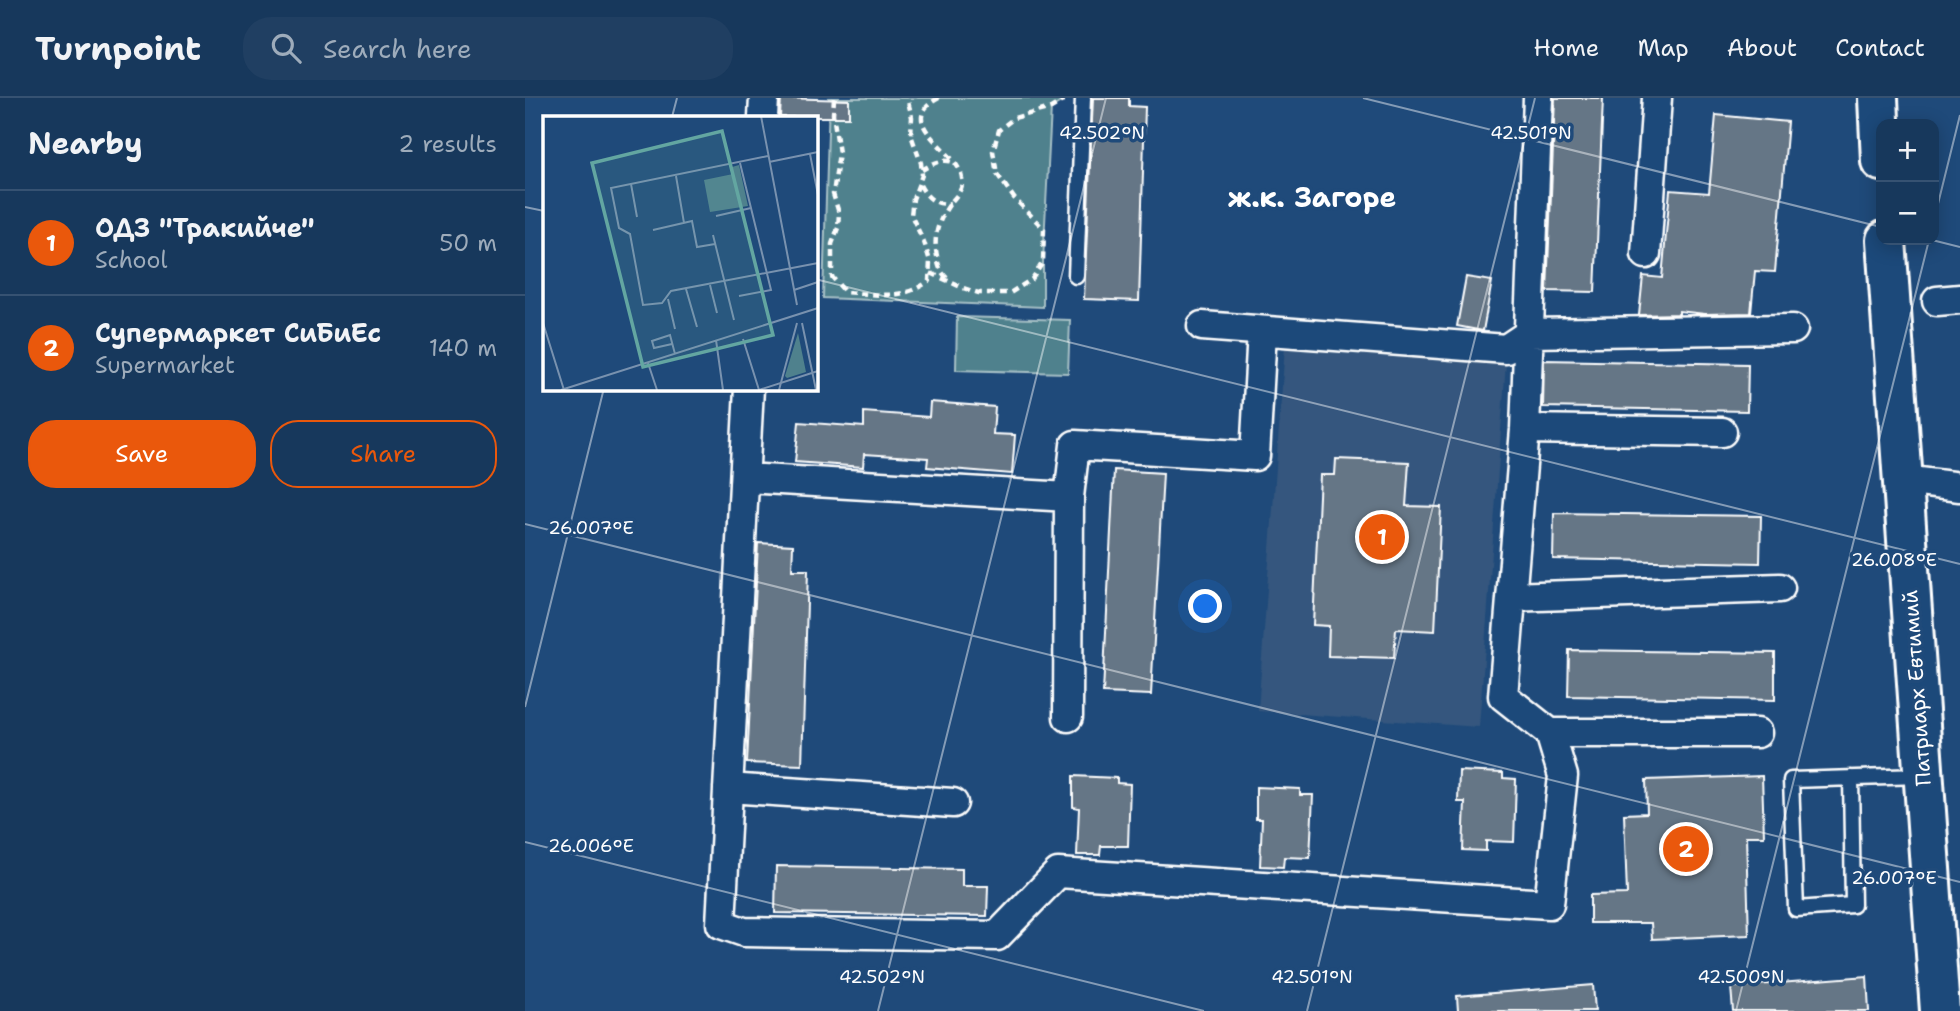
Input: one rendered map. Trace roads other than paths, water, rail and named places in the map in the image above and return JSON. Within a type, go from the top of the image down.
[{"type":"main road","points":[[1878,98],[1879,119]]},
{"type":"main road","name":"Патриарх Евтимий","points":[[1886,245],[1923,776],[1949,969],[1940,1011]]},
{"type":"street","points":[[763,116],[764,98]]},
{"type":"street","points":[[749,390],[721,924],[744,932],[996,936],[1058,873],[1549,904],[1563,776],[1550,733],[1503,696],[1525,429],[1538,98]]},
{"type":"street","points":[[1646,254],[1657,98]]},
{"type":"street","points":[[1202,326],[1506,349],[1530,333],[1793,329]]},
{"type":"street","points":[[1068,717],[1069,497],[1075,445],[1255,456],[1262,331]]},
{"type":"street","points":[[1525,429],[1722,432]]},
{"type":"street","points":[[745,478],[1069,497]]},
{"type":"street","points":[[1903,480],[1960,486]]},
{"type":"street","points":[[1512,597],[1780,588]]},
{"type":"street","points":[[1550,733],[1757,733]]},
{"type":"street","points":[[728,788],[953,803]]},
{"type":"lane","points":[[1076,276],[1083,98]]},
{"type":"lane","points":[[1851,778],[1853,905],[1796,909],[1791,780],[1851,778],[1923,776]]},
{"type":"place","name":"ОДЗ \"Тракийче\"","points":[[1382,537]]},
{"type":"place","name":"Супермаркет СиБиЕс","points":[[1686,849]]},
{"type":"district","name":"ж.к. Загорe","points":[[1312,197]]}]
